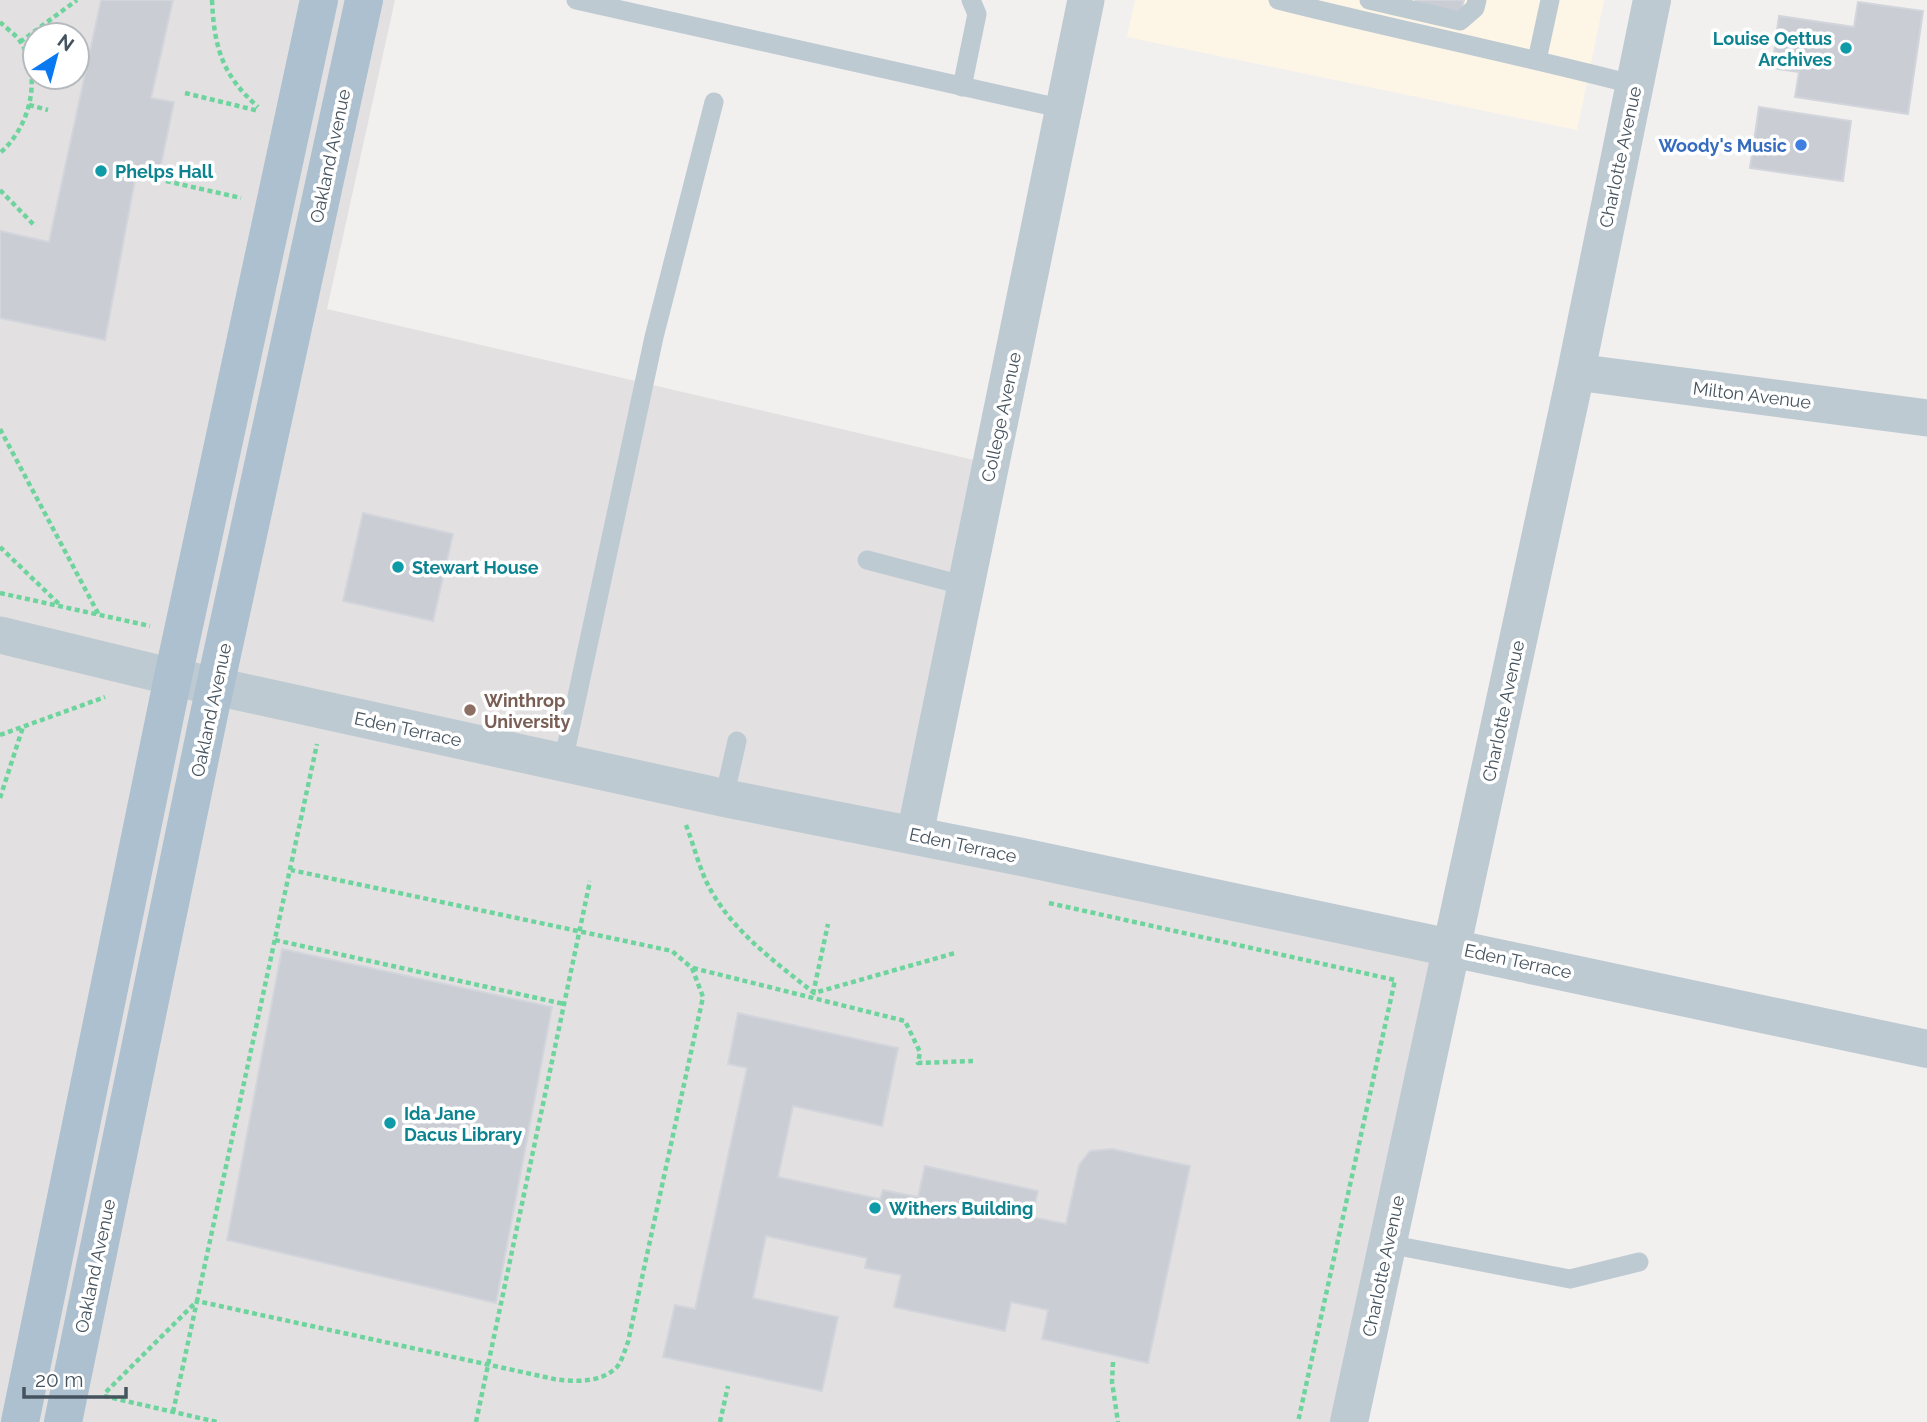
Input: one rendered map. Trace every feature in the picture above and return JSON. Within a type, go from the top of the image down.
[{"type":"main road","points":[[20,1422],[173,677],[319,0]]},
{"type":"main road","name":"Oakland Avenue","points":[[63,1422],[216,686],[364,0]]},
{"type":"street","name":"College Avenue","points":[[915,834],[1086,0]]},
{"type":"street","name":"Charlotte Avenue","points":[[1349,1422],[1576,372],[1652,0]]},
{"type":"street","name":"Milton Avenue","points":[[1576,372],[1927,418]]},
{"type":"street","name":"Eden Terrace","points":[[0,635],[173,677],[724,798],[915,834],[1927,1049]]},
{"type":"lane","points":[[576,0],[1064,109]]},
{"type":"lane","points":[[962,87],[977,14],[971,0]]},
{"type":"lane","points":[[1278,0],[1423,37],[1527,57],[1635,85]]},
{"type":"lane","points":[[1369,0],[1460,21],[1475,8],[1477,0]]},
{"type":"lane","points":[[1527,57],[1550,0]]},
{"type":"lane","points":[[563,762],[654,337],[714,102]]},
{"type":"lane","points":[[867,560],[966,586]]},
{"type":"lane","points":[[724,798],[737,741]]},
{"type":"lane","points":[[1388,1244],[1570,1279],[1639,1262]]},
{"type":"path","points":[[20,42],[77,0]]},
{"type":"path","points":[[212,0],[216,46],[225,67],[242,93],[263,112]]},
{"type":"path","points":[[0,22],[20,42],[29,67],[32,93],[12,142],[0,153]]},
{"type":"path","points":[[29,104],[48,110]]},
{"type":"path","points":[[166,181],[245,199]]},
{"type":"path","points":[[0,190],[35,226]]},
{"type":"path","points":[[0,429],[100,615]]},
{"type":"path","points":[[0,547],[61,607]]},
{"type":"path","points":[[0,593],[155,628]]},
{"type":"path","points":[[0,735],[108,696]]},
{"type":"path","points":[[0,798],[23,726]]},
{"type":"path","points":[[173,1412],[317,743]]},
{"type":"path","points":[[686,824],[707,882],[727,913],[752,943],[813,996]]},
{"type":"path","points":[[290,870],[672,951],[692,968],[905,1021],[920,1052],[918,1063],[973,1061]]},
{"type":"path","points":[[476,1422],[590,881]]},
{"type":"path","points":[[1047,903],[1395,980],[1298,1422]]},
{"type":"path","points":[[813,996],[828,924]]},
{"type":"path","points":[[275,940],[564,1004]]},
{"type":"path","points":[[813,996],[955,953]]},
{"type":"path","points":[[197,1301],[576,1382],[599,1376],[617,1367],[628,1342],[703,997],[692,968]]},
{"type":"path","points":[[103,1396],[197,1301]]},
{"type":"path","points":[[1113,1362],[1112,1382],[1118,1422]]},
{"type":"path","points":[[720,1422],[728,1386]]},
{"type":"path","points":[[94,1394],[217,1422]]},
{"type":"shaded area","name":"Winthrop University","points":[[0,0],[395,0],[327,309],[991,464],[915,834],[1452,947],[1347,1422],[0,1422]]},
{"type":"shaded area","points":[[1135,0],[1604,0],[1577,130],[1127,37]]},
{"type":"building","name":"Phelps Hall","points":[[101,0],[173,0],[151,98],[174,102],[159,174],[137,169],[105,340],[0,318],[0,231],[49,242],[81,91],[91,91],[91,47]]},
{"type":"building","points":[[1416,0],[1464,0],[1460,14],[1415,4]]},
{"type":"building","name":"Louise Oettus Archives","points":[[1858,2],[1923,11],[1908,114],[1795,97],[1799,72],[1772,68],[1779,16],[1854,27]]},
{"type":"building","name":"Woody's Music","points":[[1759,107],[1851,121],[1843,181],[1750,168]]},
{"type":"building","name":"Stewart House","points":[[363,513],[453,534],[433,621],[343,601]]},
{"type":"building","name":"Ida Jane Dacus Library","points":[[282,949],[552,1007],[496,1303],[227,1240]]},
{"type":"building","name":"Withers Building","points":[[738,1013],[898,1048],[882,1126],[793,1106],[778,1177],[880,1199],[883,1190],[918,1197],[925,1166],[1038,1191],[1032,1217],[1066,1224],[1079,1165],[1090,1151],[1112,1149],[1190,1166],[1148,1363],[1042,1339],[1048,1310],[1011,1302],[1005,1331],[894,1307],[901,1275],[865,1268],[867,1258],[766,1236],[753,1298],[838,1317],[822,1391],[663,1357],[675,1305],[695,1309],[747,1068],[728,1064]]},
{"type":"place","name":"Louise Oettus Archives","points":[[1846,48]]},
{"type":"place","name":"Woody's Music","points":[[1801,145]]},
{"type":"place","name":"Phelps Hall","points":[[101,171]]},
{"type":"place","name":"Stewart House","points":[[398,567]]},
{"type":"place","name":"Winthrop University","points":[[470,710]]},
{"type":"place","name":"Ida Jane Dacus Library","points":[[390,1123]]},
{"type":"place","name":"Withers Building","points":[[875,1208]]}]
